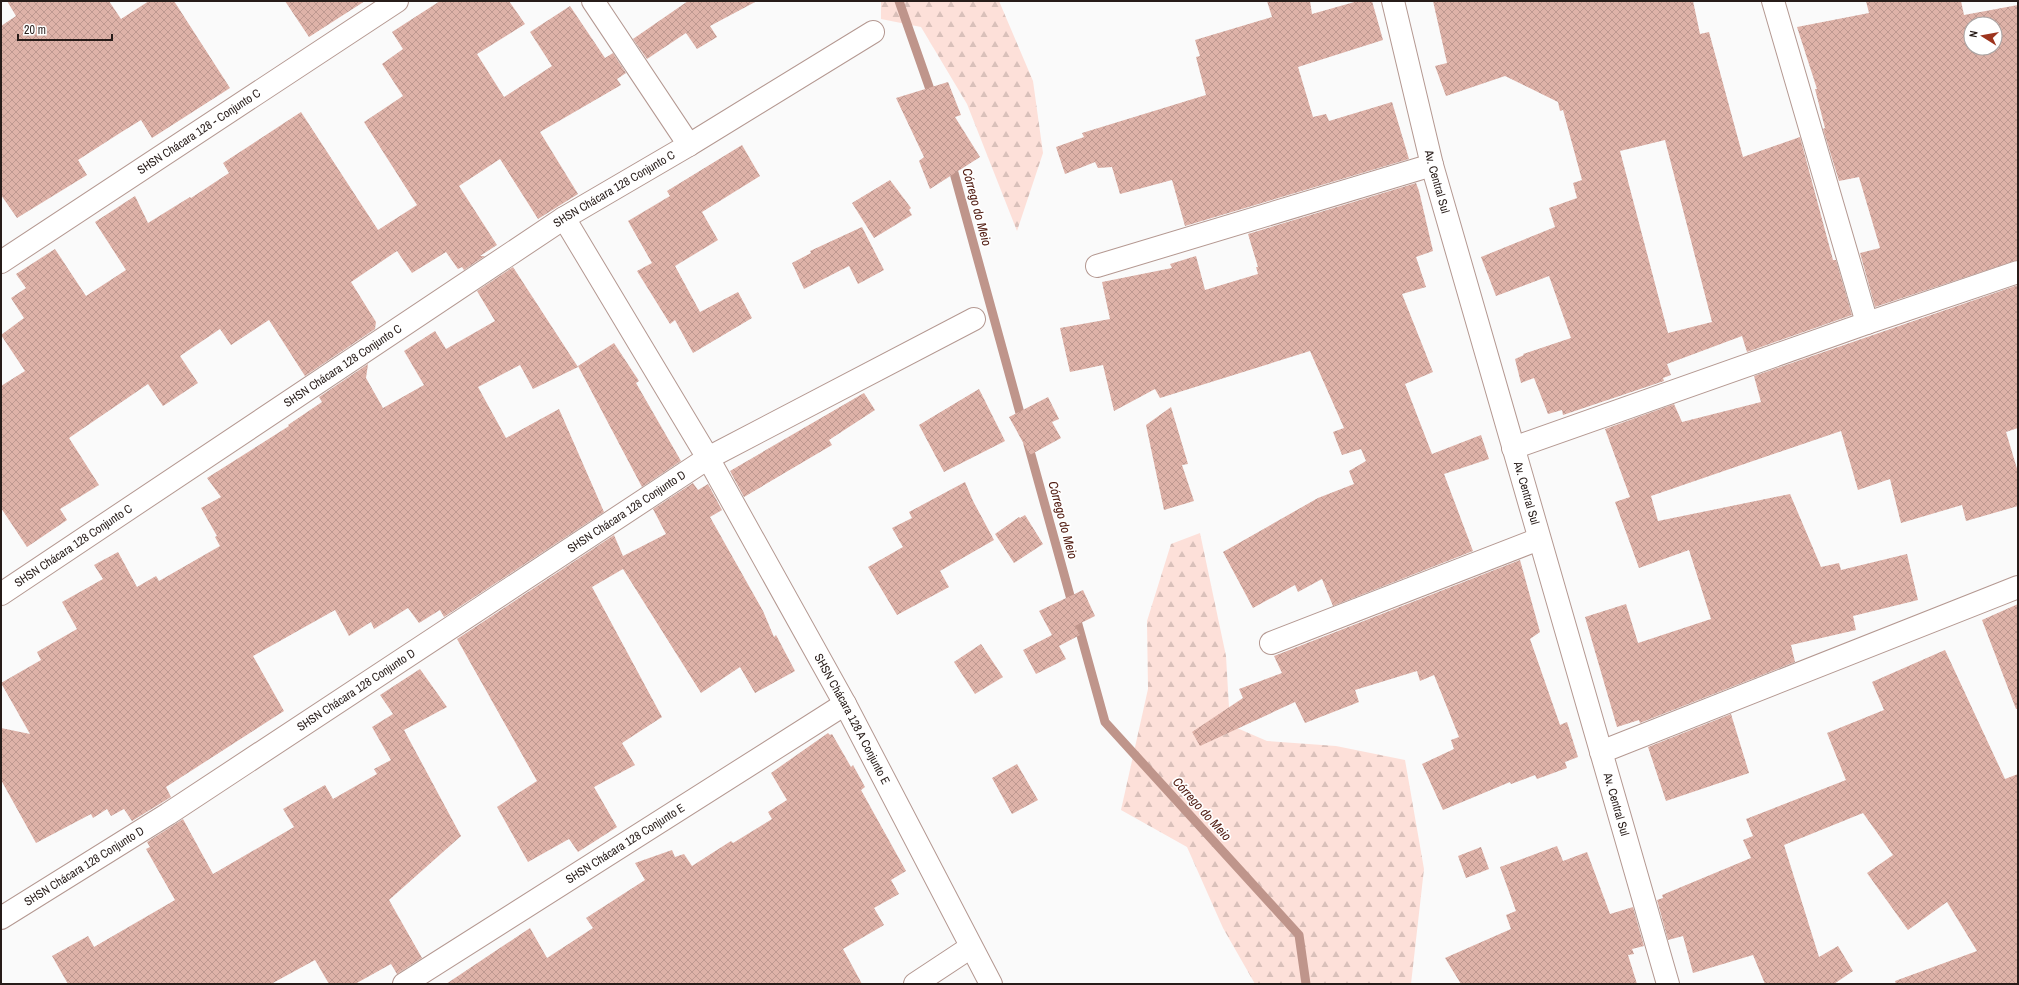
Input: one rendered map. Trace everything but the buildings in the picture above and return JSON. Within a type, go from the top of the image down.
[{"type":"street","name":"SHSN Chácara 128 - Conjunto C","points":[[1,262],[397,1]]},
{"type":"street","points":[[593,1],[689,145]]},
{"type":"street","name":"Av. Central Sul","points":[[1393,1],[1432,165],[1538,539],[1668,984]]},
{"type":"street","points":[[1773,1],[1867,323]]},
{"type":"street","name":"SHSN Chácara 128 Conjunto C","points":[[1,594],[564,218],[689,145],[873,32]]},
{"type":"street","points":[[1097,266],[1432,165]]},
{"type":"street","name":"SHSN Chácara 128 A Conjunto E","points":[[564,218],[708,458],[845,704],[991,984]]},
{"type":"street","points":[[1513,448],[1867,323],[2018,272]]},
{"type":"street","name":"SHSN Chácara 128 Conjunto D","points":[[1,918],[168,814],[708,458],[974,319]]},
{"type":"street","points":[[1271,643],[1538,539]]},
{"type":"street","points":[[1601,752],[2018,587]]},
{"type":"street","name":"SHSN Chácara 128 Conjunto E","points":[[404,984],[845,704]]},
{"type":"street","points":[[915,984],[972,947]]},
{"type":"green space","points":[[881,1],[999,1],[1033,81],[1043,153],[1017,231],[967,104],[921,27],[881,19]]},
{"type":"green space","points":[[1200,533],[1226,656],[1230,725],[1267,741],[1336,746],[1405,760],[1424,869],[1411,984],[1255,984],[1223,928],[1187,847],[1121,810],[1148,689],[1147,621],[1171,544]]},
{"type":"waterway","name":"Córrego do Meio","points":[[899,1],[933,98]]},
{"type":"waterway","name":"Córrego do Meio","points":[[951,162],[1023,424]]},
{"type":"waterway","name":"Córrego do Meio","points":[[1028,444],[1105,722],[1299,935],[1306,984]]}]
